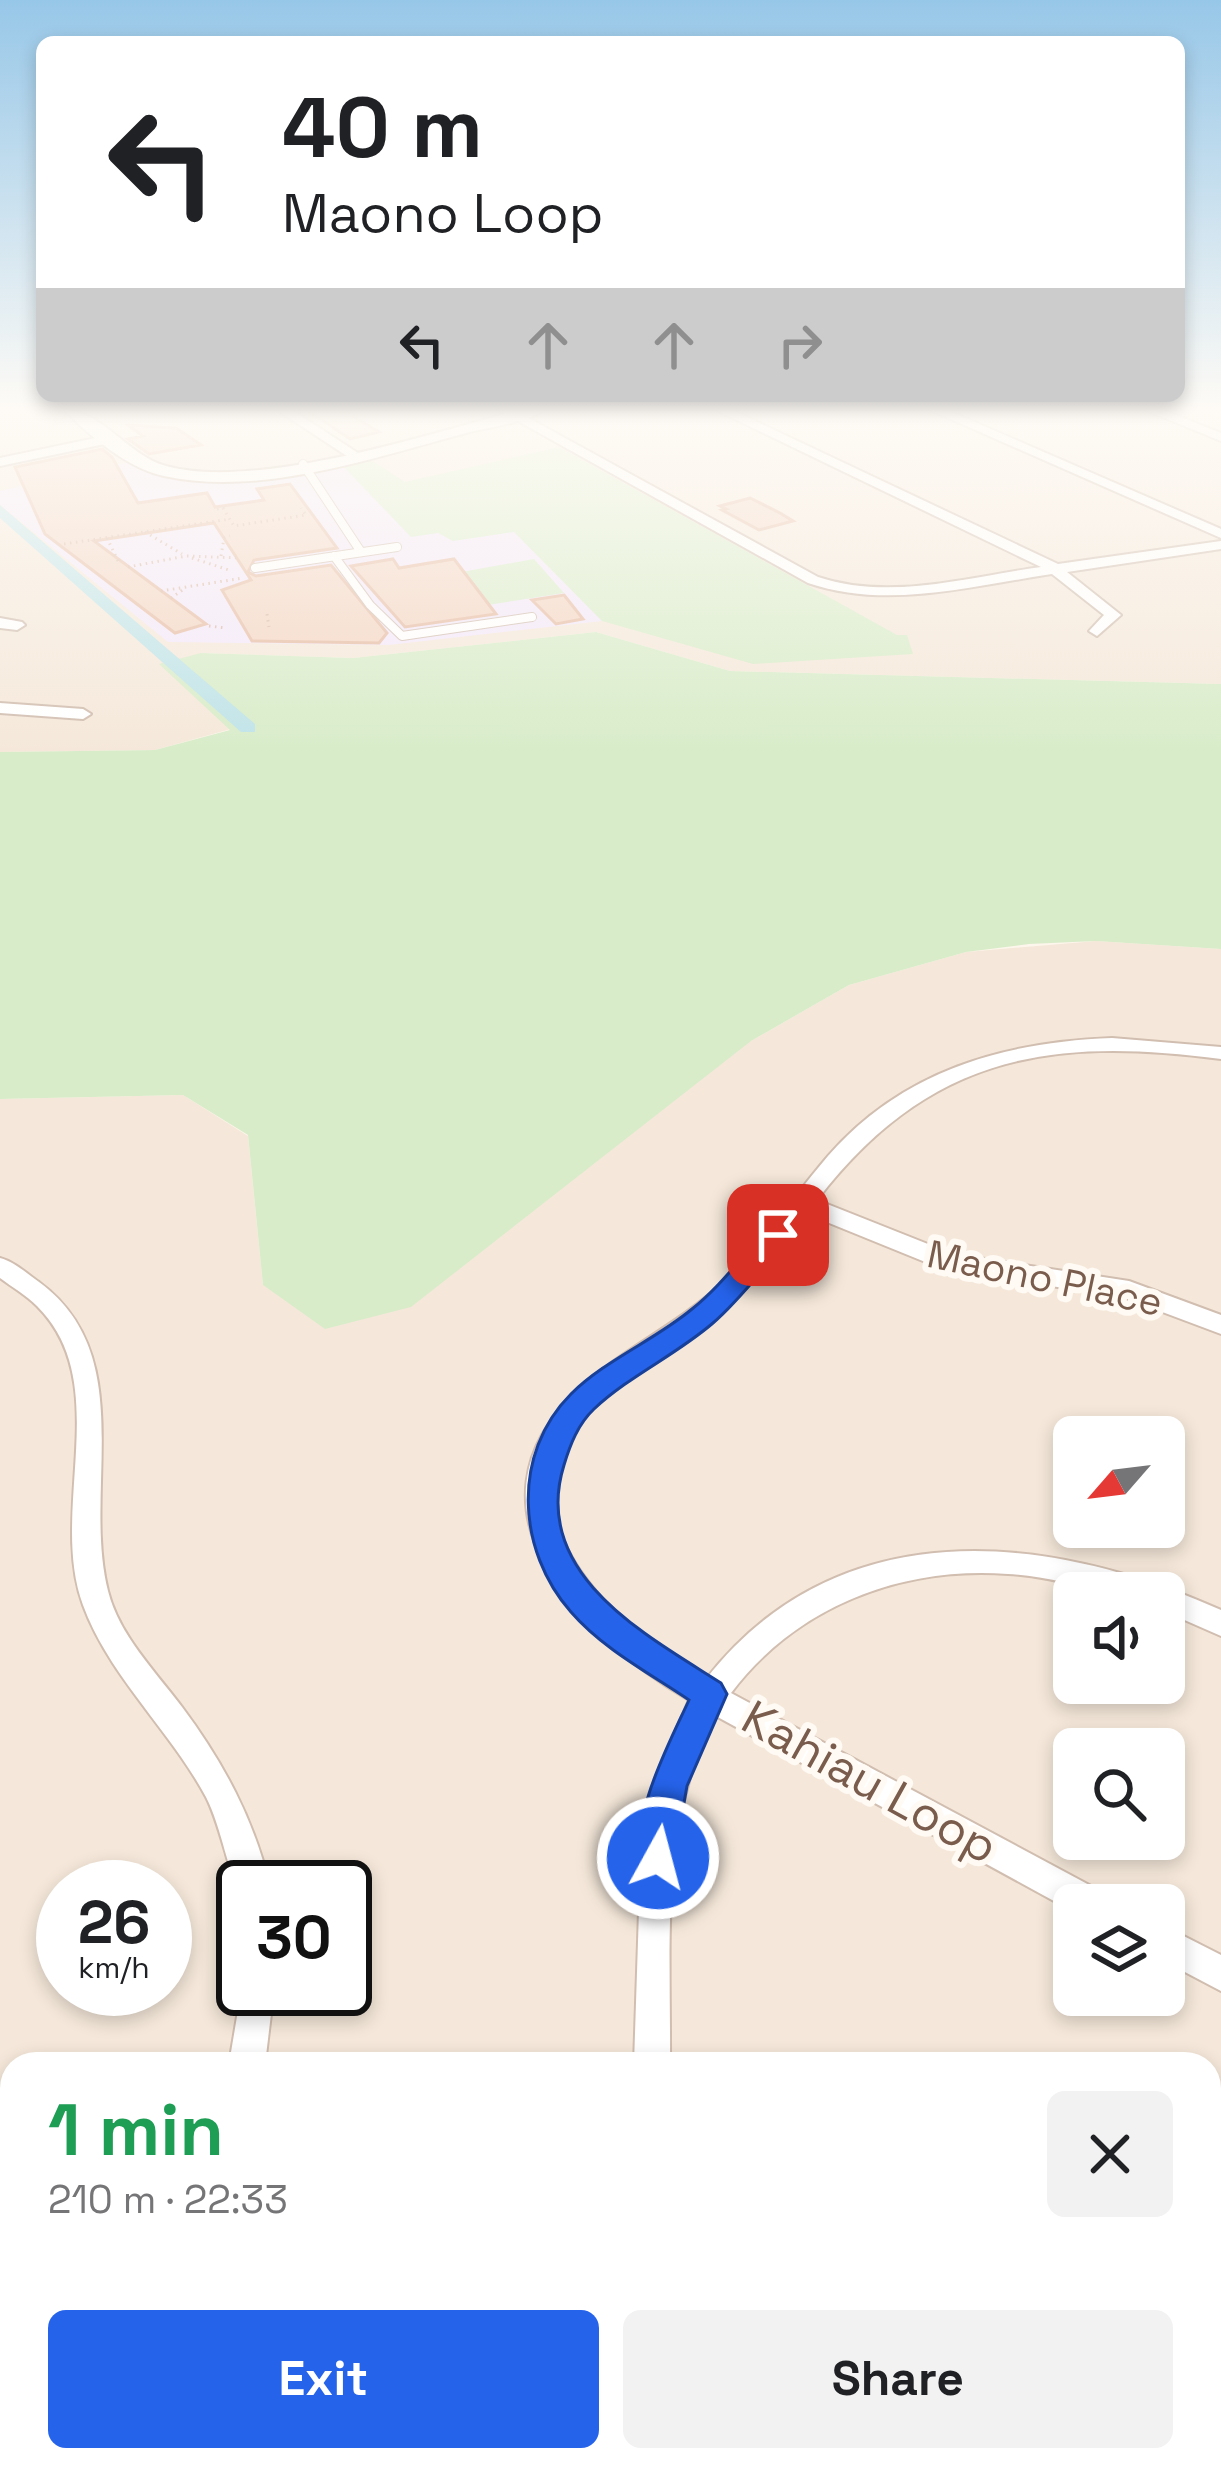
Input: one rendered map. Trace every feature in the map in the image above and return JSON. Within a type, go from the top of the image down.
[{"type":"street","points":[[714,525],[813,580],[845,591],[885,593],[1220,545]]},
{"type":"street","points":[[963,525],[1052,568],[1113,615],[1096,631]]},
{"type":"street","points":[[1179,525],[1220,545]]},
{"type":"street","points":[[0,707],[83,714]]},
{"type":"street","name":"Kahiau Loop","points":[[1056,1884],[709,1694],[626,1640],[581,1601],[553,1556],[542,1483],[556,1438],[581,1402],[705,1315],[753,1267],[879,1115],[968,1068],[1029,1052],[1094,1045],[1221,1053]]},
{"type":"street","name":"Maono Place","points":[[803,1203],[949,1262],[1129,1290],[1221,1324]]},
{"type":"street","points":[[0,1266],[54,1308],[79,1347],[92,1394],[86,1540],[94,1594],[118,1646],[219,1786],[246,1860]]},
{"type":"street","points":[[652,2052],[662,1821],[679,1754],[709,1694],[752,1645],[793,1613],[838,1588],[905,1567],[1015,1560],[1084,1572]]},
{"type":"street","points":[[1185,1608],[1221,1624]]},
{"type":"street","points":[[1185,1954],[1221,1974]]},
{"type":"street","points":[[249,2052],[253,2016]]},
{"type":"lane","points":[[347,525],[361,552]]},
{"type":"lane","points":[[255,568],[397,547]]},
{"type":"lane","points":[[334,556],[402,637],[532,617]]},
{"type":"path","points":[[64,544],[184,525]]},
{"type":"path","points":[[144,531],[185,556],[230,570],[237,579]]},
{"type":"path","points":[[221,556],[224,538],[230,536]]},
{"type":"path","points":[[107,538],[120,565]]},
{"type":"path","points":[[128,566],[185,556],[244,558]]},
{"type":"path","points":[[171,598],[188,586]]},
{"type":"path","points":[[267,614],[269,627]]},
{"type":"path","points":[[209,626],[226,628]]},
{"type":"shaded area","points":[[0,525],[1221,525],[1221,684],[730,671],[596,632],[353,658],[201,653],[231,729],[155,750],[0,752]]},
{"type":"shaded area","points":[[25,525],[432,525],[453,540],[514,531],[602,621],[389,645],[168,642]]},
{"type":"shaded area","points":[[1096,941],[1221,949],[1221,2052],[0,2052],[0,1099],[183,1095],[248,1136],[263,1285],[751,1041],[849,985],[966,952]]},
{"type":"green space","points":[[400,525],[700,525],[897,635],[907,635],[913,654],[753,664],[602,621],[514,532],[453,541],[438,533],[411,537]]},
{"type":"green space","points":[[534,559],[564,593],[437,613],[412,581]]},
{"type":"green space","points":[[596,632],[730,671],[1221,684],[1221,949],[1096,941],[1029,944],[966,952],[849,985],[751,1041],[411,1307],[325,1329],[263,1285],[248,1135],[183,1095],[0,1099],[0,752],[155,750],[230,730],[159,664],[201,653],[353,658]]},
{"type":"building","points":[[41,525],[198,525],[94,541],[206,624],[175,633],[45,534]]},
{"type":"building","points":[[216,525],[320,525],[337,548],[254,560],[248,572],[256,576],[331,565],[387,633],[379,643],[252,641],[222,590],[251,580]]},
{"type":"building","points":[[393,559],[399,568],[454,559],[496,614],[405,627],[351,566]]},
{"type":"building","points":[[564,595],[583,619],[556,624],[532,600]]},
{"type":"waterway","points":[[17,525],[248,728]]},
{"type":"route","points":[[658,1858],[668,1786],[692,1722],[709,1694],[626,1640],[581,1601],[553,1556],[545,1531],[542,1483],[556,1438],[581,1402],[705,1315],[778,1235]]}]
